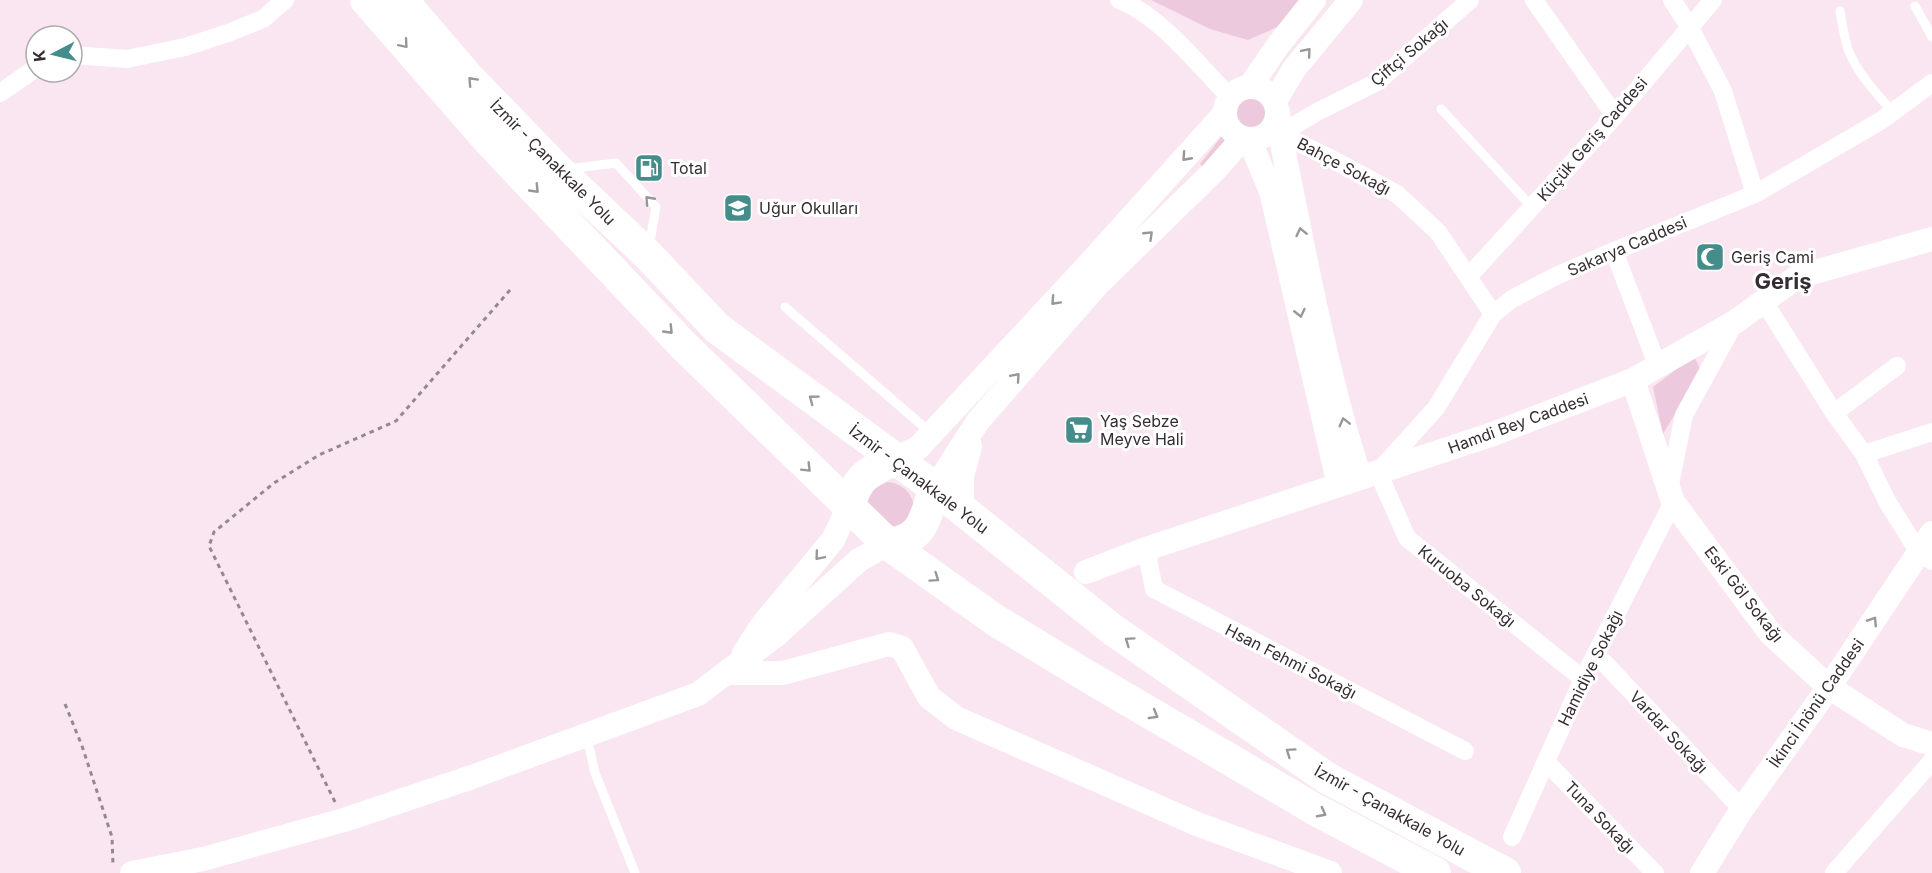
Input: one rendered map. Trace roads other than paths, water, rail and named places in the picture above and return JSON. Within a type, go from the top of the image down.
[{"type":"highway","name":"İzmir - Çanakkale Yolu","points":[[366,0],[490,142],[683,345],[888,544],[995,620],[1087,676],[1316,810],[1435,873]]},
{"type":"highway","name":"İzmir - Çanakkale Yolu","points":[[402,0],[467,76],[558,170],[648,255],[717,328],[935,489],[1113,630],[1327,778],[1505,873]]},
{"type":"highway","points":[[849,506],[859,480],[868,472],[894,459]]},
{"type":"highway","points":[[888,544],[905,540],[920,529],[926,519],[935,489]]},
{"type":"street","points":[[84,56],[127,59],[185,47],[263,19],[285,0]]},
{"type":"street","points":[[1119,0],[1131,4],[1157,23],[1235,99]]},
{"type":"street","points":[[894,459],[918,448],[1090,263],[1235,99],[1314,0]]},
{"type":"street","points":[[935,489],[978,421],[1097,285],[1246,139],[1258,138],[1272,129],[1294,69],[1351,0]]},
{"type":"street","name":"Çiftçi Sokağı","points":[[1278,116],[1315,113],[1377,82],[1470,0]]},
{"type":"street","points":[[1534,0],[1615,116]]},
{"type":"street","points":[[1672,0],[1689,26],[1723,91],[1755,194]]},
{"type":"street","name":"Küçük Geriş Caddesi","points":[[1469,276],[1615,116],[1713,0]]},
{"type":"street","points":[[0,93],[24,76]]},
{"type":"street","name":"Sakarya Caddesi","points":[[1359,478],[1436,408],[1493,314],[1526,291],[1614,251],[1755,194],[1893,112],[1932,83]]},
{"type":"street","points":[[1235,99],[1265,90],[1278,116],[1323,342],[1359,478]]},
{"type":"street","points":[[1235,99],[1230,129],[1246,139],[1271,191],[1359,478]]},
{"type":"street","name":"Bahçe Sokağı","points":[[1278,116],[1326,156],[1397,194],[1438,232],[1493,314]]},
{"type":"street","points":[[1214,171],[1233,168],[1249,170],[1263,176]]},
{"type":"street","name":"Hamdi Bey Caddesi","points":[[1086,572],[1146,549],[1493,434],[1633,380],[1735,322],[1797,277],[1932,238]]},
{"type":"street","points":[[1614,251],[1658,367]]},
{"type":"street","points":[[1763,300],[1834,413],[1864,454],[1888,503],[1927,548]]},
{"type":"street","name":"Hamidiye Sokağı","points":[[1512,837],[1583,679],[1671,497],[1684,415],[1735,322]]},
{"type":"street","points":[[1834,413],[1897,366]]},
{"type":"street","name":"Eski Göl Sokağı","points":[[1633,380],[1671,497],[1771,634],[1829,687],[1903,735],[1932,744]]},
{"type":"street","points":[[962,511],[962,477],[978,421]]},
{"type":"street","points":[[1864,454],[1932,432]]},
{"type":"street","name":"Kuruoba Sokağı","points":[[1359,478],[1407,538],[1583,679]]},
{"type":"street","points":[[731,670],[763,624],[833,540],[849,506]]},
{"type":"street","points":[[132,873],[203,859],[344,820],[472,777],[698,694],[775,636],[860,560],[888,544]]},
{"type":"street","name":"İkinci İnönü Caddesi","points":[[1702,873],[1742,809],[1927,548]]},
{"type":"street","name":"Hsan Fehmi Sokağı","points":[[1146,549],[1154,589],[1466,751]]},
{"type":"street","points":[[775,636],[769,649],[769,659],[773,666],[790,672]]},
{"type":"street","points":[[731,670],[790,672],[889,644],[902,648],[929,697],[956,717],[1197,824],[1330,873]]},
{"type":"street","name":"Vardar Sokağı","points":[[1596,654],[1742,809]]},
{"type":"street","points":[[1834,873],[1932,761]]},
{"type":"street","name":"Tuna Sokağı","points":[[1546,762],[1654,873]]},
{"type":"lane","points":[[1914,6],[1932,37]]},
{"type":"lane","points":[[1840,11],[1848,48],[1860,71],[1875,93],[1893,112]]},
{"type":"lane","points":[[1441,109],[1532,207]]},
{"type":"lane","points":[[558,170],[616,163],[656,207],[648,255]]},
{"type":"lane","points":[[785,307],[931,433]]},
{"type":"lane","points":[[586,734],[595,773],[635,873]]},
{"type":"place","name":"Total","points":[[649,168]]},
{"type":"place","name":"Uğur Okulları","points":[[738,208]]},
{"type":"place","name":"Geriş Cami","points":[[1710,257]]},
{"type":"place","name":"Yaş Sebze Meyve Hali","points":[[1079,430]]},
{"type":"district","name":"Geriş","points":[[1783,281]]}]
